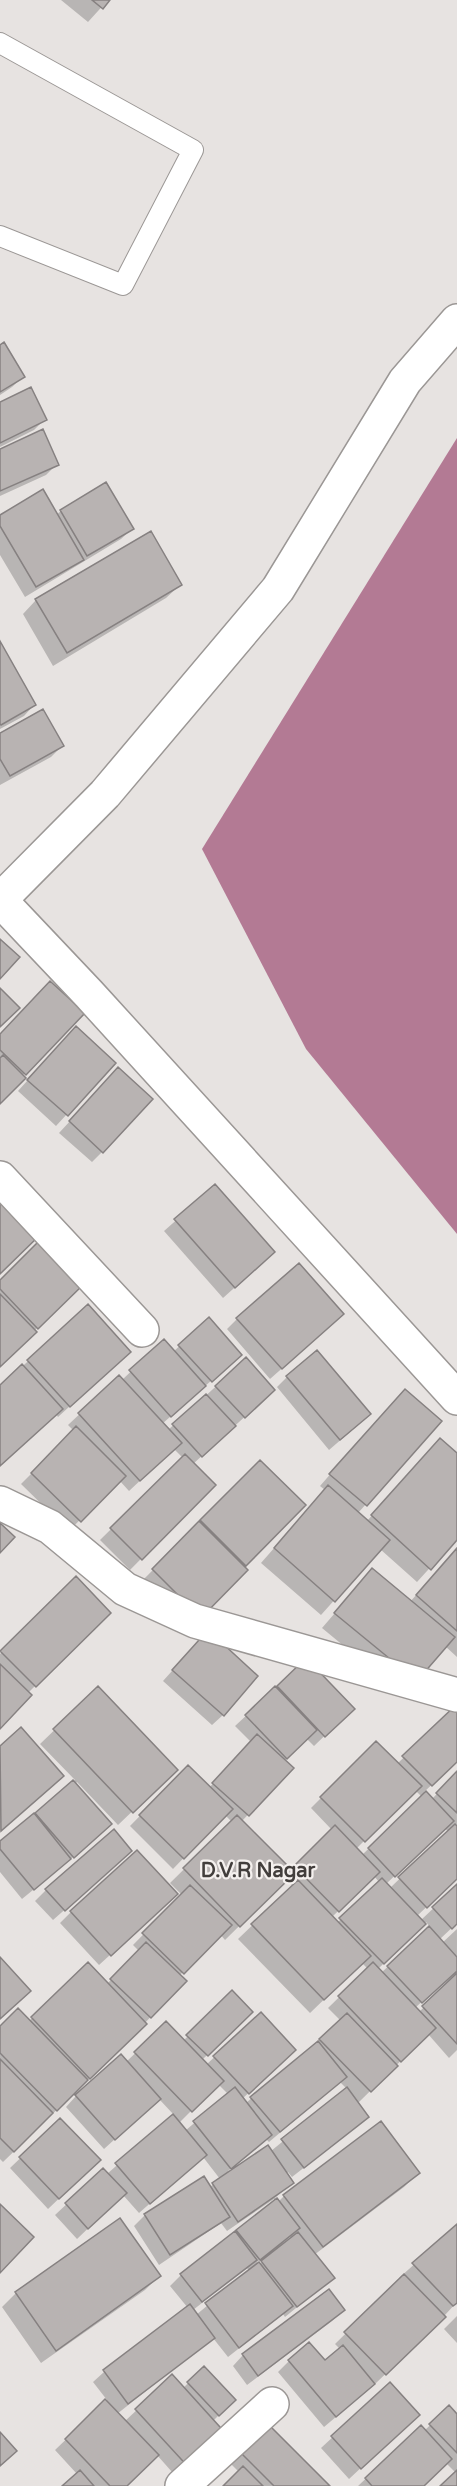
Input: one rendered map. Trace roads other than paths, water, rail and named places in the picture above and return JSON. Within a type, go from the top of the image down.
[{"type":"street","points":[[457,321],[405,381],[278,589],[105,794],[0,900],[89,994],[457,1398]]},
{"type":"street","points":[[0,1178],[142,1330]]},
{"type":"street","points":[[0,1503],[50,1527],[125,1589],[195,1621],[457,1695]]},
{"type":"street","points":[[182,2486],[272,2404]]},
{"type":"lane","points":[[0,43],[193,150],[123,285],[0,236]]},
{"type":"district","name":"D.V.R Nagar","points":[[258,1870]]}]
